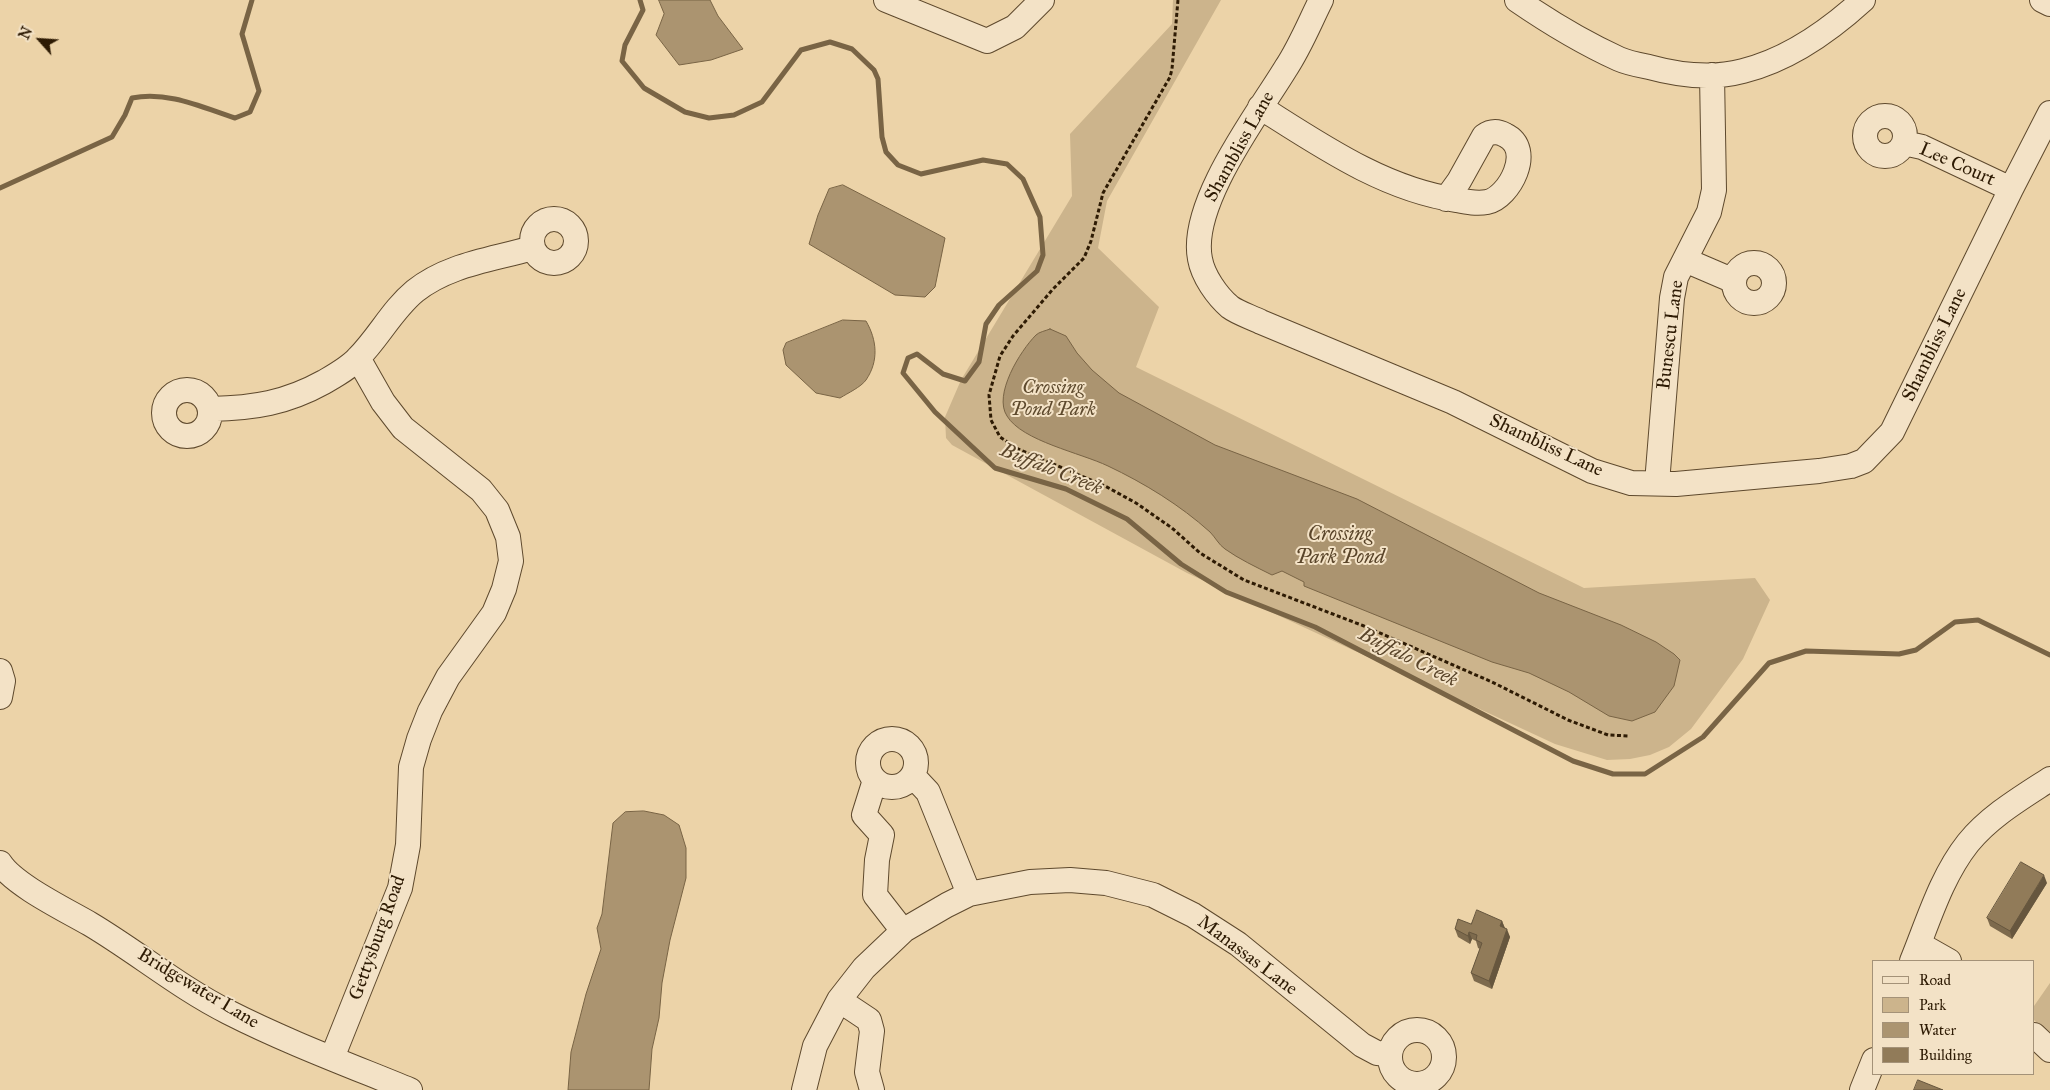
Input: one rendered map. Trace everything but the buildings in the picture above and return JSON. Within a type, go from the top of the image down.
[{"type":"street","points":[[886,0],[987,41],[1015,27],[1042,0]]},
{"type":"street","name":"Shambliss Lane","points":[[1322,0],[1287,66],[1246,129],[1208,201],[1199,231],[1200,259],[1211,286],[1230,307],[1260,322],[1453,402],[1592,471],[1631,483],[1676,484],[1819,471],[1851,466],[1864,461],[1892,432],[2010,189],[2050,113]]},
{"type":"street","points":[[1517,0],[1547,21],[1621,60],[1670,73],[1712,75],[1742,72],[1810,42],[1839,23],[1863,0]]},
{"type":"street","points":[[2042,0],[2050,4]]},
{"type":"street","name":"Bunescu Lane","points":[[1657,484],[1672,298],[1676,277],[1709,212],[1714,190],[1712,75]]},
{"type":"street","points":[[1260,107],[1318,145],[1373,174],[1446,199]]},
{"type":"street","name":"Lee Court","points":[[1904,143],[1922,147],[2010,189]]},
{"type":"street","points":[[211,409],[243,408],[274,404],[306,392],[341,372],[358,358],[391,315],[415,291],[443,273],[467,264],[532,248]]},
{"type":"street","points":[[1685,260],[1734,281]]},
{"type":"street","name":"Gettysburg Road","points":[[332,1058],[400,888],[408,845],[411,767],[419,739],[430,710],[448,676],[494,613],[504,589],[511,561],[508,537],[497,510],[481,490],[403,428],[383,402],[358,358]]},
{"type":"street","points":[[0,671],[3,681],[0,696]]},
{"type":"street","points":[[891,739],[898,740],[911,748],[917,762],[913,776],[907,783],[891,788],[883,786],[874,780],[868,767],[868,758],[877,745],[891,739]]},
{"type":"street","points":[[913,776],[928,792],[969,894]]},
{"type":"street","points":[[1945,960],[1915,953],[1954,864],[1968,844],[1999,814],[2050,779]]},
{"type":"street","points":[[874,780],[864,815],[882,835],[877,860],[875,895],[903,932]]},
{"type":"street","name":"Bridgewater Lane","points":[[0,863],[5,871],[127,946],[166,974],[226,1012],[279,1037],[410,1090]]},
{"type":"street","name":"Manassas Lane","points":[[804,1090],[815,1046],[839,1000],[864,968],[903,932],[946,905],[969,894],[1030,882],[1070,880],[1106,883],[1153,895],[1193,915],[1238,944],[1362,1045],[1377,1053],[1390,1054]]},
{"type":"street","points":[[839,1000],[869,1020],[872,1031],[867,1072],[872,1090]]},
{"type":"street","points":[[2035,1036],[2050,1050]]},
{"type":"street","points":[[1862,1090],[1872,1065]]},
{"type":"path","points":[[1178,0],[1170,77],[1103,193],[1091,241],[1084,258],[1012,336],[1000,356],[989,395],[990,420],[1000,437],[1018,449],[1105,486],[1136,503],[1172,528],[1200,553],[1244,580],[1364,626],[1492,682],[1568,720],[1608,735],[1629,736]]},
{"type":"green space","name":"Crossing Pond Park","points":[[1173,0],[1221,0],[1107,201],[1098,248],[1159,307],[1136,367],[1584,588],[1755,578],[1770,600],[1743,659],[1691,729],[1669,747],[1650,755],[1630,759],[1607,760],[1555,744],[1187,573],[952,445],[946,438],[945,417],[961,380],[1072,196],[1070,134],[1172,24]]},
{"type":"green space","points":[[2050,983],[2050,1035],[2035,1021],[2035,1005]]},
{"type":"water","points":[[659,0],[710,0],[718,16],[743,49],[711,60],[679,65],[656,35],[664,14]]},
{"type":"water","points":[[843,185],[945,238],[935,287],[925,297],[895,295],[809,244],[829,189]]},
{"type":"water","points":[[843,320],[866,321],[874,343],[875,358],[864,383],[840,398],[816,393],[786,365],[783,350],[786,343]]},
{"type":"water","name":"Crossing Park Pond","points":[[1050,329],[1066,336],[1077,353],[1092,370],[1119,393],[1215,445],[1357,499],[1539,593],[1621,625],[1656,642],[1680,660],[1674,686],[1655,712],[1632,721],[1609,716],[1569,692],[1529,673],[1492,662],[1304,586],[1304,582],[1282,571],[1272,575],[1242,560],[1230,553],[1210,532],[1186,513],[1148,487],[1097,461],[1053,446],[1025,433],[1007,416],[1003,397],[1010,374],[1023,351],[1036,335]]},
{"type":"water","points":[[644,811],[664,815],[679,825],[686,848],[686,878],[670,940],[662,983],[659,1018],[652,1049],[649,1090],[568,1090],[571,1052],[586,994],[601,949],[597,928],[602,914],[613,823],[625,812]]},
{"type":"waterway","name":"Buffalo Creek","points":[[0,188],[112,137],[125,115],[132,98],[145,96],[171,98],[235,118],[250,112],[259,91],[242,34],[252,0]]},
{"type":"waterway","name":"Buffalo Creek","points":[[640,0],[643,10],[625,45],[622,61],[644,88],[685,112],[709,118],[734,115],[762,102],[801,50],[830,42],[852,49],[874,70],[878,79],[882,137],[886,152],[898,165],[921,174],[983,160],[1007,164],[1023,179],[1040,217],[1043,255],[1037,271],[999,305],[986,324],[979,362],[965,381],[943,374],[917,354],[908,358],[903,373],[935,412],[995,468],[1066,489],[1127,519],[1181,564],[1226,592],[1315,627],[1573,761],[1613,774],[1645,774],[1703,737],[1769,663],[1806,651],[1899,654],[1916,650],[1955,622],[1978,620],[2050,655]]}]
